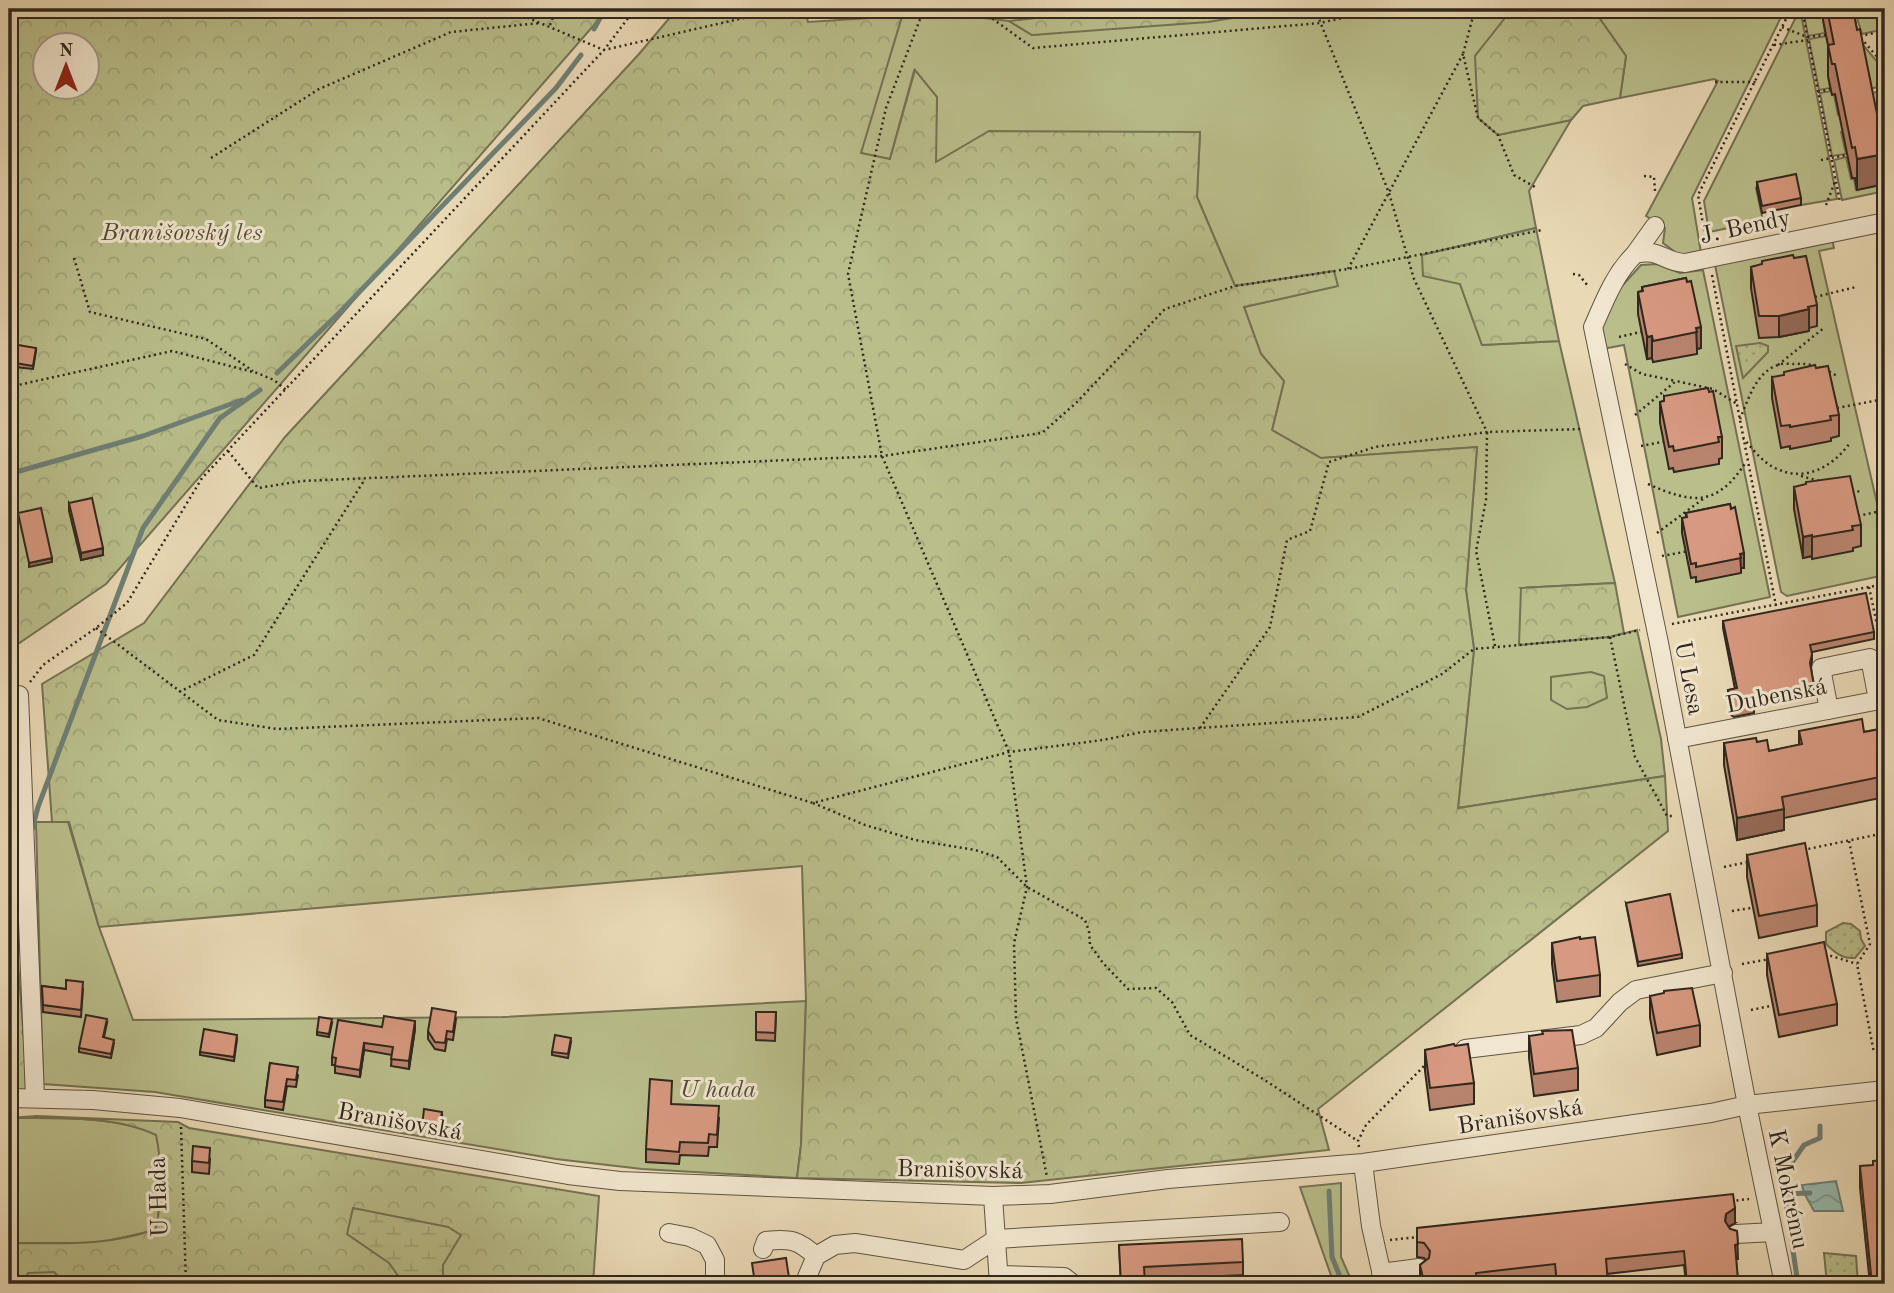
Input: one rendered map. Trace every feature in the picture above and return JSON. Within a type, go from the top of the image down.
[{"type":"street","name":"J. Bendy","points":[[1635,254],[1657,252],[1674,262],[1685,263],[1885,222]]},
{"type":"street","points":[[1635,254],[1655,226]]},
{"type":"street","name":"U Lesa","points":[[1635,254],[1622,267],[1611,286],[1593,327],[1693,816],[1747,1105]]},
{"type":"street","points":[[1829,709],[1821,668],[1870,658],[1882,699]]},
{"type":"street","points":[[14,695],[34,1098]]},
{"type":"street","name":"Dubenská","points":[[1677,739],[1882,699]]},
{"type":"street","points":[[1465,1049],[1581,1035],[1596,1027],[1636,990],[1723,973]]},
{"type":"street","name":"Branišovská","points":[[9,1098],[180,1108],[568,1175],[620,1181],[993,1196],[1050,1194],[1168,1180],[1363,1163],[1711,1113],[1747,1105],[1885,1090]]},
{"type":"street","name":"K Mokrému","points":[[1747,1105],[1784,1284]]},
{"type":"street","points":[[1363,1163],[1374,1241],[1383,1279],[1419,1268]]},
{"type":"street","points":[[993,1196],[999,1280],[1064,1278],[1073,1284]]},
{"type":"street","points":[[807,1284],[816,1256],[835,1245],[855,1243],[964,1260],[996,1240],[1280,1222]]},
{"type":"street","points":[[1736,1234],[1773,1232]]},
{"type":"street","points":[[669,1233],[690,1237],[707,1245],[715,1260],[715,1284]]},
{"type":"street","points":[[763,1250],[766,1241],[783,1239],[801,1243],[816,1256]]},
{"type":"path","points":[[507,9],[604,50],[761,14],[819,9]]},
{"type":"path","points":[[549,26],[556,9]]},
{"type":"path","points":[[14,695],[43,665],[127,603],[202,478],[604,50],[635,9]]},
{"type":"path","points":[[924,9],[886,108],[848,274],[882,456],[1009,752],[1027,887],[1014,943],[1016,1018],[1050,1194]]},
{"type":"path","points":[[979,9],[1033,48],[1320,23],[1381,9]]},
{"type":"path","points":[[1315,9],[1389,192],[1414,279],[1487,432],[1486,500],[1476,551],[1495,648]]},
{"type":"path","points":[[1348,269],[1462,54],[1475,9]]},
{"type":"path","points":[[1707,252],[1698,195],[1791,9]]},
{"type":"path","points":[[1802,9],[1840,202]]},
{"type":"path","points":[[211,158],[319,89],[451,32],[540,23]]},
{"type":"path","points":[[1782,27],[1807,39]]},
{"type":"path","points":[[1853,37],[1885,31]]},
{"type":"path","points":[[1774,45],[1826,35]]},
{"type":"path","points":[[1859,36],[1885,66]]},
{"type":"path","points":[[1462,54],[1478,118],[1498,135],[1514,175],[1535,187]]},
{"type":"path","points":[[1715,82],[1756,82]]},
{"type":"path","points":[[1867,91],[1885,87]]},
{"type":"path","points":[[1818,92],[1830,89]]},
{"type":"path","points":[[1821,160],[1846,155]]},
{"type":"path","points":[[1644,176],[1654,177],[1655,191]]},
{"type":"path","points":[[1826,205],[1836,179]]},
{"type":"path","points":[[228,451],[258,488],[302,481],[882,456],[1042,433],[1076,403],[1165,309],[1235,286],[1348,269],[1542,230]]},
{"type":"path","points":[[74,258],[90,312],[206,339],[257,373]]},
{"type":"path","points":[[1710,268],[1776,606]]},
{"type":"path","points":[[1573,274],[1579,275],[1588,286]]},
{"type":"path","points":[[1807,298],[1856,287]]},
{"type":"path","points":[[1740,420],[1752,390],[1763,376],[1825,327]]},
{"type":"path","points":[[1619,337],[1645,331]]},
{"type":"path","points":[[9,387],[172,351],[257,373],[274,380],[286,390]]},
{"type":"path","points":[[1777,365],[1811,363],[1837,376]]},
{"type":"path","points":[[1625,364],[1642,374],[1713,389],[1737,404]]},
{"type":"path","points":[[1635,415],[1676,381]]},
{"type":"path","points":[[1830,410],[1879,400]]},
{"type":"path","points":[[1200,728],[1270,627],[1287,540],[1310,531],[1329,461],[1375,447],[1487,432],[1581,429]]},
{"type":"path","points":[[1743,438],[1775,468],[1823,482]]},
{"type":"path","points":[[1641,446],[1667,441]]},
{"type":"path","points":[[1798,475],[1837,459],[1850,443]]},
{"type":"path","points":[[1657,533],[1703,499],[1727,486],[1747,460]]},
{"type":"path","points":[[179,692],[254,655],[365,479]]},
{"type":"path","points":[[1648,484],[1668,493],[1703,499]]},
{"type":"path","points":[[1848,489],[1861,492]]},
{"type":"path","points":[[1851,518],[1885,510]]},
{"type":"path","points":[[1662,556],[1689,551]]},
{"type":"path","points":[[1664,625],[1885,584]]},
{"type":"path","points":[[1869,587],[1882,652]]},
{"type":"path","points":[[96,628],[218,720],[277,729],[538,718],[813,803],[865,825],[997,857],[1027,887],[1085,920],[1090,945],[1128,989],[1156,988],[1172,1002],[1190,1035],[1358,1141],[1366,1125],[1428,1062]]},
{"type":"path","points":[[813,803],[1009,752],[1103,740],[1142,732],[1358,718],[1442,674],[1474,649],[1610,637],[1643,629]]},
{"type":"path","points":[[1610,637],[1635,757],[1667,816],[1693,816]]},
{"type":"path","points":[[1799,851],[1885,833]]},
{"type":"path","points":[[1849,841],[1870,944],[1857,964],[1874,1053]]},
{"type":"path","points":[[1724,867],[1749,861]]},
{"type":"path","points":[[1732,911],[1757,906]]},
{"type":"path","points":[[1816,951],[1857,964]]},
{"type":"path","points":[[1742,964],[1779,957]]},
{"type":"path","points":[[1751,1010],[1776,1005]]},
{"type":"path","name":"U Hada","points":[[180,1108],[186,1284]]},
{"type":"path","points":[[1528,1109],[1529,1116]]},
{"type":"path","points":[[1481,1115],[1482,1122]]},
{"type":"path","points":[[1721,1203],[1766,1197]]},
{"type":"path","points":[[1374,1241],[1427,1236]]},
{"type":"green space","name":"Branišovský les","points":[[9,9],[608,9],[106,584],[9,650]]},
{"type":"green space","points":[[677,9],[805,9],[808,22],[902,16],[861,153],[890,159],[915,70],[937,97],[936,162],[989,131],[1200,132],[1197,197],[1235,286],[1334,271],[1338,286],[1244,307],[1261,354],[1284,381],[1272,430],[1321,458],[1477,447],[1466,590],[1474,649],[1458,808],[1665,776],[1668,831],[1318,1109],[1329,1150],[1021,1183],[797,1178],[801,1145],[806,1001],[802,866],[99,927],[69,822],[52,822],[42,684],[144,623],[285,437],[639,54]]},
{"type":"green space","points":[[1114,9],[1287,9],[1208,22],[1032,35],[1009,21]]},
{"type":"green space","points":[[1287,9],[1514,9],[1475,56],[1498,135],[1571,120],[1529,191],[1536,228],[1422,255],[1460,284],[1482,345],[1559,341],[1615,583],[1521,588],[1610,637],[1637,630],[1661,739],[1665,776],[1458,808],[1474,649],[1466,590],[1477,447],[1321,458],[1272,430],[1284,381],[1261,354],[1244,307],[1337,286],[1334,271],[1235,286],[1197,197],[1200,132],[935,163],[937,97],[914,71],[890,159],[860,153],[902,16],[949,14],[1009,21],[1032,35]]},
{"type":"green space","points":[[1512,9],[1593,9],[1626,56],[1620,98],[1583,106],[1571,120],[1498,135],[1478,118],[1475,56]]},
{"type":"green space","points":[[1593,9],[1785,9],[1692,198],[1701,253],[1679,255],[1663,243],[1665,228],[1646,216],[1718,81],[1714,79],[1620,98],[1626,56]]},
{"type":"green space","points":[[1800,9],[1837,199],[1801,205],[1796,182],[1756,188],[1763,221],[1709,232],[1704,201]]},
{"type":"green space","points":[[1803,9],[1827,9],[1823,20],[1825,33],[1808,36]]},
{"type":"green space","points":[[1885,15],[1885,29],[1862,34],[1857,18]]},
{"type":"green space","points":[[1826,36],[1834,74],[1828,76],[1830,88],[1819,90],[1809,39]]},
{"type":"green space","points":[[1858,39],[1885,71],[1885,86],[1867,89]]},
{"type":"green space","points":[[1885,90],[1885,136],[1877,138],[1868,94]]},
{"type":"green space","points":[[1831,91],[1838,115],[1842,114],[1845,131],[1841,132],[1846,154],[1832,156],[1820,93]]},
{"type":"green space","points":[[1846,157],[1856,190],[1885,184],[1885,191],[1842,200],[1834,160]]},
{"type":"green space","points":[[1536,228],[1559,341],[1482,345],[1460,284],[1423,276],[1422,255]]},
{"type":"green space","points":[[1832,239],[1834,248],[1819,251],[1885,538],[1885,575],[1787,596],[1781,592],[1715,265]]},
{"type":"green space","points":[[1657,264],[1680,273],[1703,270],[1770,597],[1678,617],[1624,345],[1602,349],[1602,317],[1621,287],[1641,265]]},
{"type":"green space","points":[[1760,343],[1768,346],[1768,352],[1743,378],[1736,346]]},
{"type":"green space","points":[[1615,583],[1624,633],[1610,637],[1519,645],[1521,588]]},
{"type":"green space","points":[[1591,672],[1604,676],[1607,698],[1587,707],[1567,709],[1551,700],[1551,677]]},
{"type":"green space","name":"U hada","points":[[36,822],[68,822],[99,927],[133,1020],[503,1017],[806,1001],[801,1145],[797,1178],[642,1169],[556,1159],[155,1092],[43,1084]]},
{"type":"green space","points":[[9,844],[28,1094],[9,1094]]},
{"type":"green space","points":[[1843,923],[1851,924],[1860,931],[1865,946],[1855,958],[1842,956],[1826,944],[1826,932]]},
{"type":"green space","points":[[37,1116],[178,1122],[189,1128],[599,1196],[593,1284],[9,1284],[9,1243],[83,1243],[119,1239],[156,1229],[158,1217],[161,1171],[156,1135],[104,1121],[9,1118]]},
{"type":"green space","points":[[9,1118],[104,1121],[157,1135],[161,1182],[156,1230],[98,1243],[9,1243]]},
{"type":"green space","points":[[1341,1183],[1341,1257],[1353,1284],[1334,1284],[1300,1187]]},
{"type":"green space","points":[[353,1208],[448,1227],[461,1235],[443,1265],[443,1284],[404,1284],[389,1263],[347,1234]]},
{"type":"green space","points":[[1824,1253],[1856,1256],[1858,1284],[1827,1284]]},
{"type":"green space","points":[[54,1272],[66,1284],[22,1284],[28,1273]]},
{"type":"water","points":[[1836,1181],[1843,1211],[1814,1211],[1802,1185]]},
{"type":"building","points":[[1827,9],[1853,9],[1857,30],[1860,29],[1885,154],[1857,159],[1855,147],[1852,148],[1835,64],[1832,64],[1828,45],[1834,44]]},
{"type":"building","points":[[1796,174],[1801,198],[1762,206],[1757,182]]},
{"type":"building","points":[[1793,255],[1794,258],[1806,256],[1817,305],[1779,316],[1759,316],[1751,267],[1762,264],[1762,261]]},
{"type":"building","points":[[1686,278],[1687,282],[1691,281],[1701,327],[1696,328],[1697,332],[1653,341],[1652,336],[1647,337],[1638,292],[1643,291],[1642,287]]},
{"type":"building","points":[[18,345],[36,348],[33,366],[15,363]]},
{"type":"building","points":[[1815,365],[1816,368],[1828,366],[1839,415],[1830,416],[1831,420],[1781,426],[1772,377]]},
{"type":"building","points":[[1708,388],[1709,392],[1713,391],[1722,437],[1718,437],[1719,442],[1674,451],[1673,446],[1669,447],[1660,402],[1664,401],[1664,396]]},
{"type":"building","points":[[1850,476],[1861,525],[1852,526],[1853,530],[1803,537],[1794,487],[1806,482]]},
{"type":"building","points":[[92,498],[103,548],[81,553],[69,503]]},
{"type":"building","points":[[1730,504],[1731,509],[1735,507],[1744,553],[1740,554],[1741,558],[1696,567],[1696,563],[1691,564],[1682,518],[1687,517],[1686,513]]},
{"type":"building","points":[[41,508],[52,558],[29,563],[18,513]]},
{"type":"building","points":[[1866,593],[1874,632],[1810,645],[1814,686],[1753,699],[1754,705],[1734,709],[1731,707],[1728,690],[1737,688],[1723,621]]},
{"type":"building","points":[[1862,719],[1864,732],[1885,728],[1885,776],[1782,797],[1784,809],[1737,818],[1724,743],[1756,738],[1757,742],[1767,740],[1769,751],[1802,744],[1799,731]]},
{"type":"building","points":[[1805,843],[1817,905],[1759,916],[1747,855]]},
{"type":"building","points":[[1670,894],[1682,954],[1638,962],[1626,903]]},
{"type":"building","points":[[1595,937],[1600,975],[1557,981],[1552,943]]},
{"type":"building","points":[[1824,942],[1837,1004],[1779,1015],[1767,954]]},
{"type":"building","points":[[66,980],[83,982],[81,1010],[43,1005],[42,986],[66,989]]},
{"type":"building","points":[[1692,988],[1700,1025],[1657,1033],[1650,996],[1664,991]]},
{"type":"building","points":[[432,1008],[456,1012],[453,1032],[447,1031],[445,1043],[435,1042],[428,1031]]},
{"type":"building","points":[[756,1012],[776,1012],[775,1033],[756,1032]]},
{"type":"building","points":[[86,1015],[107,1019],[103,1037],[114,1040],[111,1054],[79,1048]]},
{"type":"building","points":[[384,1016],[415,1021],[409,1061],[391,1059],[393,1047],[364,1043],[360,1070],[335,1066],[336,1058],[332,1057],[338,1020],[382,1027]]},
{"type":"building","points":[[319,1017],[332,1019],[329,1034],[317,1032]]},
{"type":"building","points":[[204,1029],[237,1035],[234,1057],[200,1052]]},
{"type":"building","points":[[1572,1030],[1578,1068],[1534,1074],[1529,1036],[1543,1034],[1542,1031]]},
{"type":"building","points":[[555,1035],[571,1038],[568,1054],[552,1052]]},
{"type":"building","points":[[1468,1044],[1474,1083],[1430,1088],[1425,1050]]},
{"type":"building","points":[[270,1063],[298,1067],[296,1080],[287,1079],[283,1102],[265,1100]]},
{"type":"building","points":[[650,1079],[672,1081],[671,1104],[719,1106],[717,1135],[709,1134],[708,1143],[680,1142],[679,1152],[646,1149]]},
{"type":"building","points":[[424,1109],[442,1112],[439,1129],[422,1127]]},
{"type":"building","points":[[193,1146],[210,1148],[209,1163],[192,1161]]},
{"type":"building","points":[[1885,1160],[1885,1284],[1872,1284],[1860,1166]]},
{"type":"building","points":[[1733,1194],[1735,1208],[1726,1214],[1725,1221],[1730,1229],[1737,1231],[1738,1244],[1735,1245],[1738,1280],[1687,1283],[1684,1251],[1606,1259],[1608,1284],[1557,1284],[1555,1264],[1476,1273],[1478,1284],[1426,1284],[1423,1278],[1420,1265],[1429,1258],[1430,1251],[1424,1243],[1417,1242],[1417,1228]]},
{"type":"building","points":[[1242,1239],[1243,1262],[1144,1267],[1145,1284],[1121,1284],[1119,1245]]},
{"type":"building","points":[[786,1258],[790,1284],[755,1284],[752,1263]]},
{"type":"waterway","points":[[594,29],[605,9]]},
{"type":"waterway","points":[[277,373],[340,312],[556,88],[581,55]]},
{"type":"waterway","points":[[32,830],[38,807],[143,528],[220,418],[260,390]]},
{"type":"waterway","points":[[9,474],[143,436],[242,400]]},
{"type":"waterway","points":[[9,917],[19,880]]},
{"type":"waterway","points":[[1798,1284],[1782,1177],[1804,1145],[1820,1138],[1820,1126]]},
{"type":"waterway","points":[[1329,1191],[1332,1257],[1343,1284]]},
{"type":"waterway","points":[[1784,1194],[1810,1193]]}]
